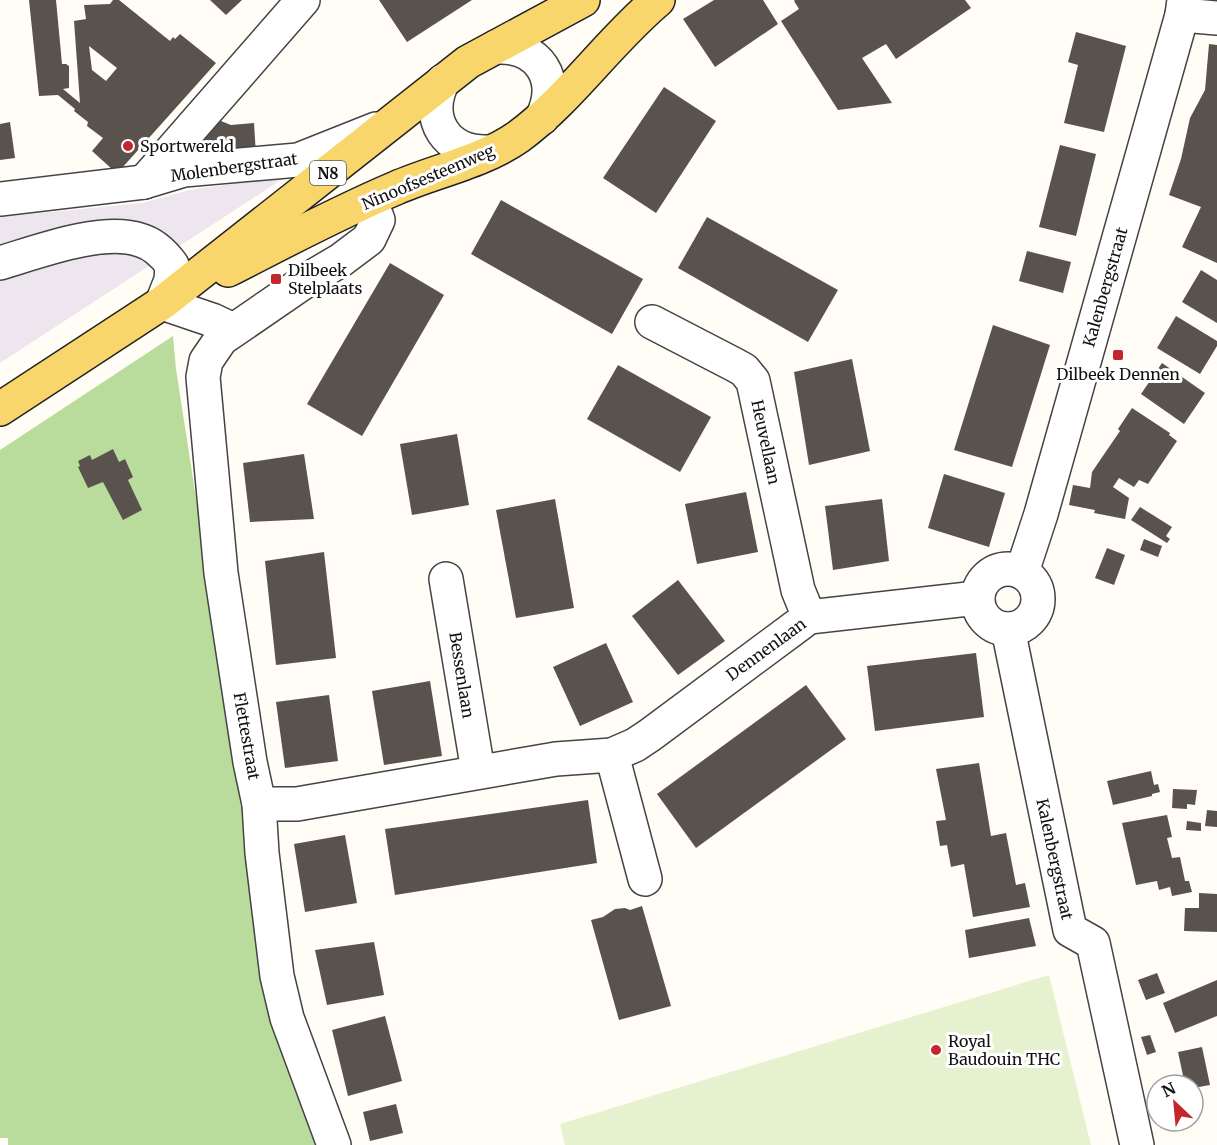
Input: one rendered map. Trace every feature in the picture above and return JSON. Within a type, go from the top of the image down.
[{"type":"main road","name":"Ninoofsesteenweg","points":[[0,409],[162,303],[468,62],[583,0]]},
{"type":"main road","name":"Ninoofsesteenweg","points":[[162,303],[396,187],[489,152],[515,138],[542,118],[635,20],[658,0]]},
{"type":"street","points":[[144,182],[303,0]]},
{"type":"street","points":[[1183,7],[1217,18]]},
{"type":"street","name":"Kalenbergstraat","points":[[1022,572],[1041,514],[1183,7]]},
{"type":"street","points":[[496,47],[508,46],[520,49],[539,62],[545,73],[550,96],[542,118]]},
{"type":"street","points":[[443,81],[435,103],[440,126],[446,136],[465,150],[477,153],[489,152]]},
{"type":"street","name":"Molenbergstraat","points":[[0,199],[144,182],[184,170],[298,160],[392,123]]},
{"type":"street","name":"Flettestraat","points":[[334,1145],[287,1018],[270,932],[259,804],[250,762],[221,573],[203,377],[206,361],[221,339],[307,280],[341,260],[369,238],[378,220],[370,200]]},
{"type":"street","points":[[0,263],[88,239],[126,236],[142,240],[163,252],[172,265],[171,280],[162,303],[212,320],[233,330]]},
{"type":"street","name":"Heuvellaan","points":[[652,322],[744,370],[753,381],[798,590],[809,617]]},
{"type":"street","points":[[1010,569],[1022,572],[1030,578],[1038,596],[1033,615],[1026,623],[1018,627],[1008,629],[996,627],[986,620],[980,610],[977,598],[980,586],[988,576],[998,570],[1010,569]]},
{"type":"street","name":"Bessenlaan","points":[[446,579],[478,771]]},
{"type":"street","name":"Dennenlaan","points":[[259,804],[297,804],[478,771],[556,759],[612,755],[635,745],[650,735],[809,617],[977,598]]},
{"type":"street","name":"Kalenbergstraat","points":[[1008,629],[1070,930],[1093,943],[1137,1145]]},
{"type":"street","points":[[612,755],[645,879]]},
{"type":"shaded area","points":[[287,176],[0,363],[0,217],[142,203],[190,190]]},
{"type":"green space","points":[[173,336],[176,369],[239,776],[324,1145],[8,1145],[8,1138],[0,1138],[0,450]]},
{"type":"green space","name":"Royal Baudouin THC","points":[[1049,975],[1091,1145],[565,1145],[560,1124]]},
{"type":"building","points":[[29,0],[56,0],[62,64],[69,66],[69,88],[63,89],[80,103],[74,21],[86,19],[84,5],[110,4],[113,0],[119,0],[170,41],[180,34],[216,63],[122,168],[112,169],[92,151],[103,138],[87,126],[88,122],[74,111],[75,109],[58,95],[39,96]],"holes":[[[89,46],[117,68],[106,81],[92,70]]]},
{"type":"building","points":[[210,0],[242,0],[226,15]]},
{"type":"building","points":[[379,0],[472,0],[407,42]]},
{"type":"building","points":[[714,0],[763,0],[778,24],[715,67],[683,19]]},
{"type":"building","points":[[795,0],[965,0],[971,8],[896,59],[886,44],[862,58],[892,103],[838,110],[781,21],[799,9]]},
{"type":"building","points":[[1076,32],[1126,46],[1104,132],[1064,123],[1078,65],[1068,62]]},
{"type":"building","points":[[1209,44],[1217,45],[1217,263],[1182,247],[1201,207],[1169,195],[1181,159],[1190,118],[1205,90]]},
{"type":"building","points":[[664,87],[716,121],[656,213],[603,178]]},
{"type":"building","points":[[216,119],[231,125],[254,123],[256,155],[190,160],[187,151]]},
{"type":"building","points":[[10,122],[15,158],[0,160],[0,124]]},
{"type":"building","points":[[1060,145],[1096,154],[1076,236],[1039,227]]},
{"type":"building","points":[[501,200],[643,279],[612,334],[471,254]]},
{"type":"building","points":[[707,217],[838,290],[808,342],[678,268]]},
{"type":"building","points":[[1027,251],[1071,262],[1063,293],[1019,281]]},
{"type":"building","points":[[390,263],[444,295],[362,436],[307,404]]},
{"type":"building","points":[[1201,270],[1217,280],[1217,323],[1182,302]]},
{"type":"building","points":[[1176,316],[1217,341],[1217,346],[1200,374],[1157,348]]},
{"type":"building","points":[[993,325],[1050,345],[1012,467],[954,450]]},
{"type":"building","points":[[852,359],[870,451],[809,465],[794,372]]},
{"type":"building","points":[[1162,363],[1205,393],[1184,424],[1141,394]]},
{"type":"building","points":[[618,365],[711,417],[680,472],[587,419]]},
{"type":"building","points":[[1132,408],[1170,433],[1169,435],[1177,441],[1148,484],[1139,480],[1134,487],[1119,478],[1113,487],[1129,498],[1125,519],[1069,505],[1073,485],[1090,488],[1092,472],[1120,431],[1118,429]]},
{"type":"building","points":[[457,434],[469,505],[412,515],[400,444]]},
{"type":"building","points":[[113,449],[119,462],[125,459],[133,477],[128,480],[142,510],[123,520],[103,482],[88,488],[78,467],[80,466],[78,461],[90,455],[92,460]]},
{"type":"building","points":[[304,454],[314,519],[250,522],[243,463]]},
{"type":"building","points":[[944,474],[1005,493],[989,547],[928,528]]},
{"type":"building","points":[[746,492],[758,552],[697,564],[685,504]]},
{"type":"building","points":[[555,499],[574,608],[516,618],[496,510]]},
{"type":"building","points":[[882,499],[889,561],[833,570],[825,506]]},
{"type":"building","points":[[1140,507],[1172,527],[1166,536],[1170,539],[1167,543],[1131,520]]},
{"type":"building","points":[[1144,539],[1162,546],[1158,557],[1140,550]]},
{"type":"building","points":[[1107,548],[1125,555],[1114,585],[1095,578]]},
{"type":"building","points":[[324,552],[336,658],[276,665],[265,561]]},
{"type":"building","points":[[678,580],[725,641],[678,675],[632,616]]},
{"type":"building","points":[[606,643],[633,702],[580,726],[553,667]]},
{"type":"building","points":[[976,653],[984,717],[875,731],[867,666]]},
{"type":"building","points":[[430,681],[442,756],[384,765],[372,691]]},
{"type":"building","points":[[806,685],[846,739],[696,848],[657,794]]},
{"type":"building","points":[[329,695],[338,761],[285,768],[276,702]]},
{"type":"building","points":[[979,763],[991,836],[1006,833],[1016,885],[1025,883],[1030,907],[973,917],[964,864],[951,867],[947,845],[940,846],[936,821],[946,820],[936,769]]},
{"type":"building","points":[[1151,771],[1154,785],[1158,784],[1160,792],[1113,805],[1107,781]]},
{"type":"building","points":[[1173,789],[1197,790],[1195,805],[1187,804],[1187,809],[1172,808]]},
{"type":"building","points":[[588,800],[597,863],[395,895],[385,829]]},
{"type":"building","points":[[1207,810],[1217,811],[1217,827],[1205,826]]},
{"type":"building","points":[[1167,815],[1172,837],[1167,838],[1172,858],[1180,857],[1185,881],[1189,881],[1192,892],[1172,896],[1170,887],[1159,890],[1157,881],[1136,885],[1122,823]]},
{"type":"building","points":[[1187,821],[1201,823],[1201,831],[1186,830]]},
{"type":"building","points":[[345,835],[357,903],[305,912],[294,844]]},
{"type":"building","points":[[1199,893],[1217,894],[1217,932],[1184,931],[1185,908],[1199,908]]},
{"type":"building","points":[[642,906],[671,1006],[619,1020],[591,920],[603,917],[615,909],[630,910]]},
{"type":"building","points":[[1029,918],[1036,946],[969,958],[965,930]]},
{"type":"building","points":[[374,942],[384,995],[327,1005],[315,950]]},
{"type":"building","points":[[1157,973],[1165,993],[1146,1000],[1138,980]]},
{"type":"building","points":[[1217,980],[1217,1016],[1175,1033],[1163,1003]]},
{"type":"building","points":[[385,1016],[402,1081],[348,1096],[332,1030]]},
{"type":"building","points":[[1150,1035],[1156,1052],[1147,1055],[1141,1037]]},
{"type":"building","points":[[1202,1047],[1210,1085],[1205,1086],[1205,1073],[1182,1073],[1178,1052]]},
{"type":"building","points":[[396,1104],[403,1133],[370,1141],[363,1112]]},
{"type":"place","name":"Sportwereld","points":[[128,146]]},
{"type":"place","name":"Dilbeek Stelplaats","points":[[276,279]]},
{"type":"place","name":"Dilbeek Dennen","points":[[1118,355]]},
{"type":"place","name":"Royal Baudouin THC","points":[[936,1050]]}]
